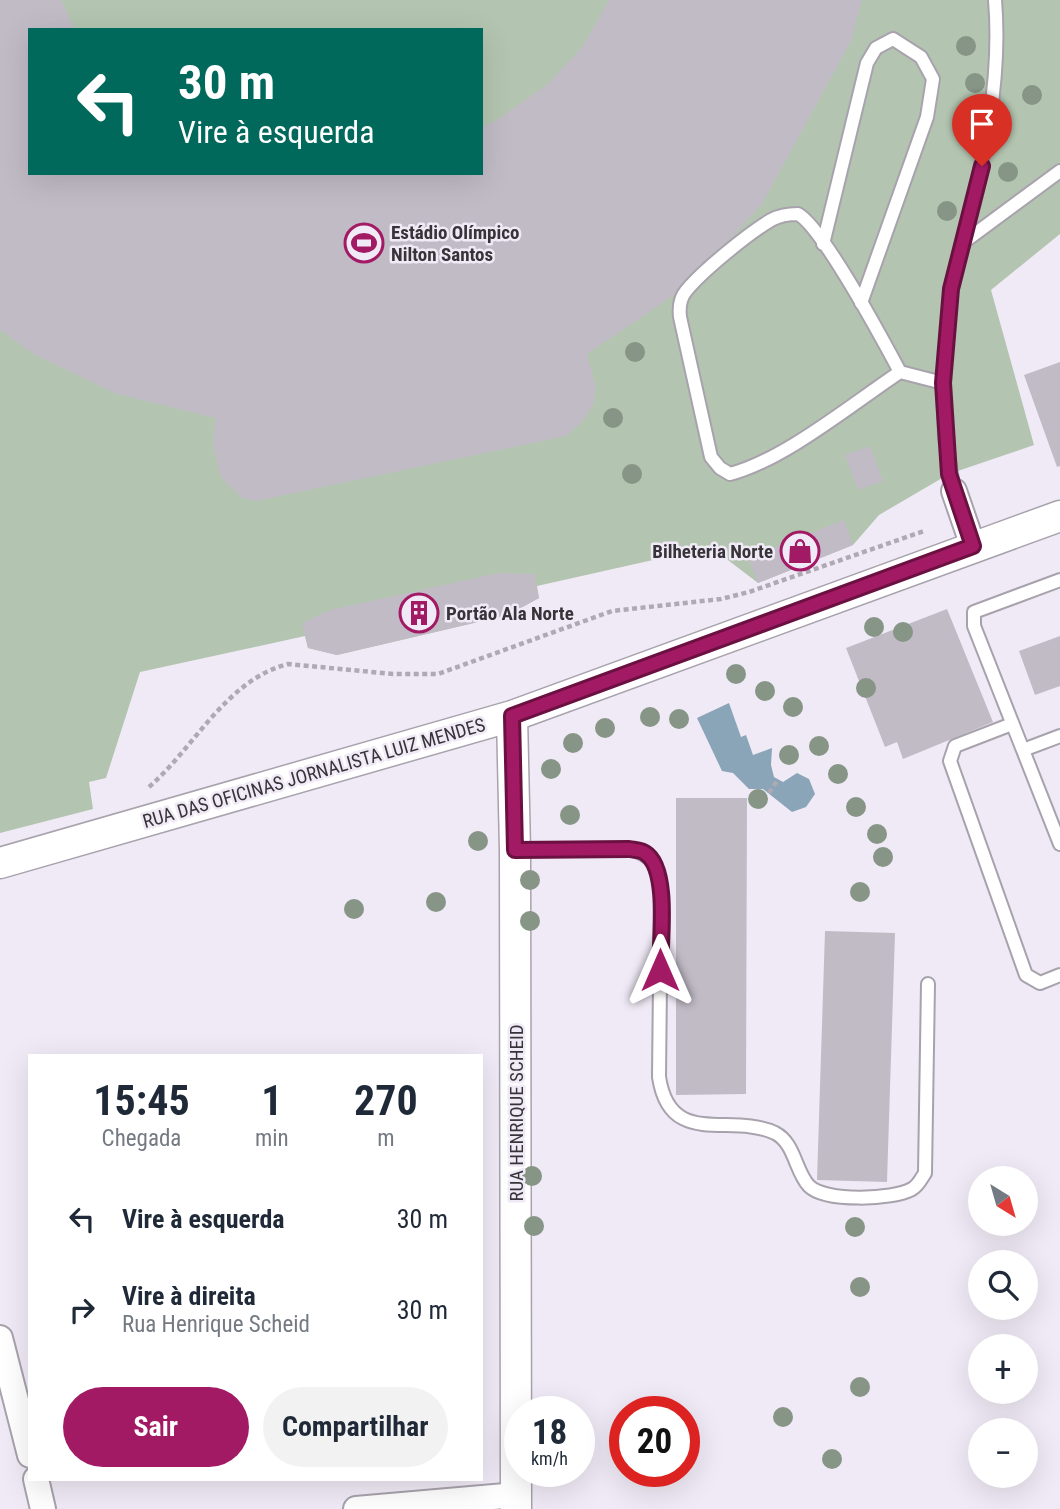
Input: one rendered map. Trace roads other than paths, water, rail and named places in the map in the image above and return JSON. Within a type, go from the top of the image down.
[{"type":"street","points":[[954,491],[968,533]]},
{"type":"street","name":"RUA DAS OFICINAS JORNALISTA LUIZ MENDES","points":[[0,863],[512,716],[968,533],[1060,516]]},
{"type":"street","name":"RUA HENRIQUE SCHEID","points":[[512,716],[515,850],[516,1502]]},
{"type":"street","points":[[0,1338],[28,1447]]},
{"type":"street","points":[[36,1481],[43,1509]]},
{"type":"street","points":[[356,1509],[516,1502]]},
{"type":"lane","points":[[954,491],[944,439],[943,383],[951,289],[988,141],[997,45],[995,0]]},
{"type":"lane","points":[[823,244],[867,63],[876,48],[892,38],[921,57],[933,79],[927,117],[861,303]]},
{"type":"lane","points":[[964,242],[1060,172]]},
{"type":"lane","points":[[900,372],[751,468],[730,474],[720,468],[712,457],[680,317],[681,300],[686,290],[771,220],[787,214],[803,217],[861,303],[900,372],[943,383]]},
{"type":"lane","points":[[1060,580],[974,612],[974,625],[1012,724],[1055,813],[1060,844]]},
{"type":"lane","points":[[1012,724],[955,746],[950,761],[1026,975],[1040,983],[1060,975]]},
{"type":"lane","points":[[1023,750],[1060,736]]},
{"type":"lane","points":[[515,850],[629,849],[646,853],[657,867],[661,889],[659,1077],[662,1094],[671,1110],[690,1124],[764,1129],[778,1134],[788,1145],[808,1185],[822,1195],[893,1197],[915,1188],[925,1173],[928,984]]},
{"type":"water","points":[[729,703],[741,737],[746,735],[753,755],[772,748],[771,765],[774,777],[783,782],[797,773],[809,779],[815,794],[806,807],[792,812],[763,789],[749,789],[733,773],[722,771],[697,718]]},
{"type":"place","name":"Estádio Olímpico Nilton Santos","points":[[364,243]]},
{"type":"place","name":"Bilheteria Norte","points":[[800,551]]},
{"type":"place","name":"Portão Ala Norte","points":[[419,613]]}]
